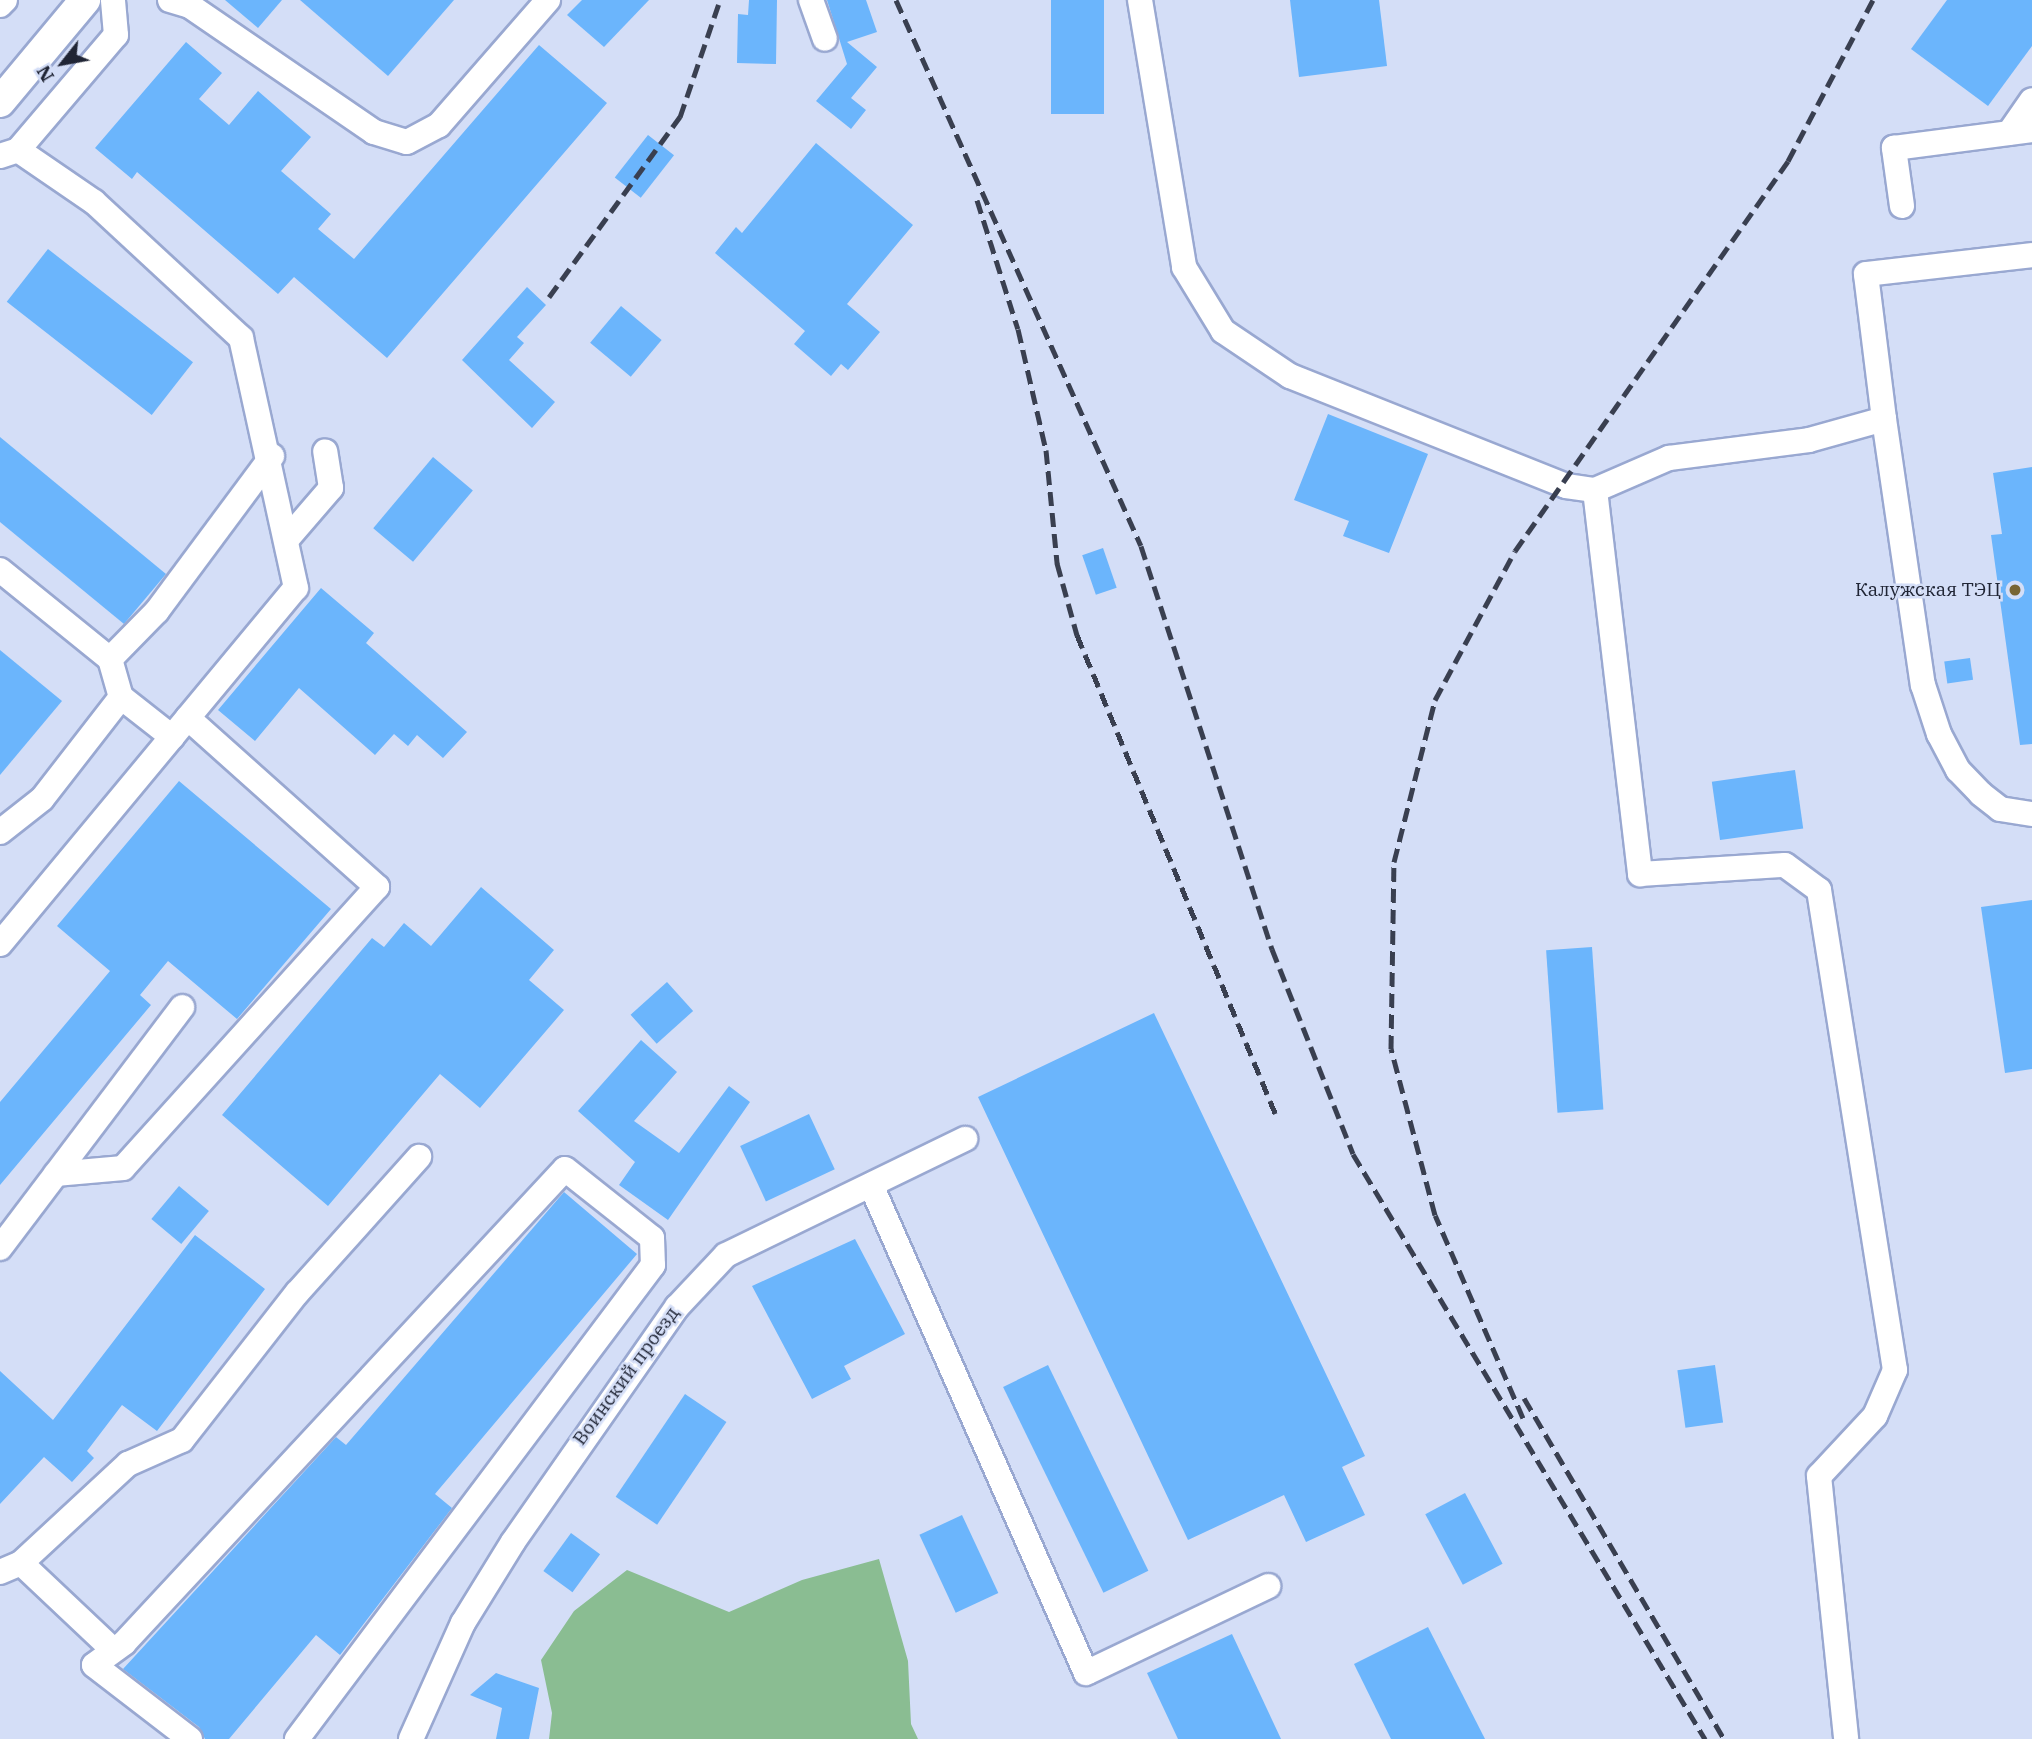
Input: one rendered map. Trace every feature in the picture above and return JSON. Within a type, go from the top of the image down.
[{"type":"main road","points":[[0,102],[85,0]]},
{"type":"street","points":[[0,5],[5,0]]},
{"type":"street","points":[[0,944],[296,588],[272,456],[241,338],[94,202],[9,153],[116,35],[113,0]]},
{"type":"street","points":[[170,0],[190,6],[374,132],[407,142],[439,125],[548,0]]},
{"type":"street","points":[[811,0],[825,39]]},
{"type":"street","points":[[1140,0],[1184,267],[1223,331],[1290,376],[1566,486],[1595,490],[1669,458],[1809,440],[1884,419]]},
{"type":"street","points":[[1902,206],[1894,148],[2021,132],[2032,100]]},
{"type":"street","points":[[2032,255],[1866,274],[1923,685],[1939,734],[1958,770],[2000,809],[2032,814]]},
{"type":"street","points":[[288,538],[331,488],[325,451]]},
{"type":"street","points":[[110,659],[157,611],[272,456]]},
{"type":"street","points":[[1595,490],[1640,874],[1785,865],[1819,890],[1895,1370],[1875,1416],[1819,1476],[1846,1739]]},
{"type":"street","points":[[2,575],[110,659],[121,697],[172,737]]},
{"type":"street","points":[[0,832],[42,799],[121,697]]},
{"type":"street","points":[[56,1174],[123,1168],[377,887],[188,718]]},
{"type":"street","points":[[0,1248],[182,1007]]},
{"type":"street","name":"Воинский проезд","points":[[411,1739],[463,1623],[513,1542],[677,1307],[726,1255],[965,1139]]},
{"type":"street","points":[[110,1647],[11,1568],[128,1464],[182,1440],[297,1293],[419,1157]]},
{"type":"street","points":[[190,1739],[94,1665],[110,1647],[124,1643],[565,1169],[652,1238],[653,1265],[296,1739]]},
{"type":"street","points":[[871,1185],[1086,1673],[1268,1586]]},
{"type":"green space","points":[[879,1559],[908,1661],[911,1724],[918,1739],[549,1739],[552,1713],[541,1660],[574,1611],[627,1570],[729,1612],[802,1580]]},
{"type":"building","points":[[225,0],[282,0],[258,28]]},
{"type":"building","points":[[300,0],[454,0],[388,76]]},
{"type":"building","points":[[582,0],[649,0],[604,47],[567,15]]},
{"type":"building","points":[[749,0],[777,0],[776,64],[737,63],[738,14],[748,15]]},
{"type":"building","points":[[827,0],[866,0],[877,32],[847,42],[877,67],[851,98],[866,110],[851,129],[816,101],[847,64]]},
{"type":"building","points":[[1051,0],[1104,0],[1104,114],[1051,114]]},
{"type":"building","points":[[1290,0],[1379,0],[1387,66],[1299,77]]},
{"type":"building","points":[[1947,0],[2032,0],[2032,46],[1988,106],[1911,49]]},
{"type":"building","points":[[186,42],[222,73],[199,99],[229,125],[258,91],[311,137],[281,171],[331,214],[318,229],[354,259],[539,45],[607,103],[387,358],[294,277],[278,294],[137,172],[132,179],[95,148]]},
{"type":"building","points":[[648,135],[674,155],[641,198],[615,178]]},
{"type":"building","points":[[816,143],[913,225],[847,304],[880,332],[848,370],[841,364],[831,376],[794,344],[805,331],[715,253],[736,227],[742,233]]},
{"type":"building","points":[[48,249],[193,362],[152,415],[7,302]]},
{"type":"building","points":[[527,287],[546,305],[517,337],[524,343],[509,360],[555,402],[532,428],[462,360]]},
{"type":"building","points":[[621,306],[662,340],[631,377],[590,343]]},
{"type":"building","points":[[1328,414],[1428,454],[1389,553],[1343,536],[1349,521],[1294,500]]},
{"type":"building","points":[[0,437],[166,574],[124,624],[0,522]]},
{"type":"building","points":[[433,457],[473,490],[413,562],[373,528]]},
{"type":"building","name":"Калужская ТЭЦ","points":[[2032,467],[2032,744],[2020,745],[1991,535],[2002,534],[1993,473]]},
{"type":"building","points":[[1103,548],[1117,588],[1096,595],[1082,555]]},
{"type":"building","points":[[321,588],[374,633],[366,643],[467,732],[443,758],[417,735],[408,746],[394,734],[375,755],[299,688],[255,741],[218,710]]},
{"type":"building","points":[[0,650],[62,701],[0,775]]},
{"type":"building","points":[[1970,658],[1973,680],[1947,683],[1944,662]]},
{"type":"building","points":[[1795,770],[1803,828],[1720,840],[1712,782]]},
{"type":"building","points":[[179,781],[331,909],[237,1019],[168,961],[140,995],[151,1005],[0,1185],[0,1102],[110,971],[57,926]]},
{"type":"building","points":[[481,887],[554,950],[529,980],[564,1010],[480,1108],[440,1074],[328,1206],[222,1115],[372,938],[384,947],[404,923],[431,946]]},
{"type":"building","points":[[2032,900],[2032,1069],[2005,1073],[1981,907]]},
{"type":"building","points":[[1592,947],[1603,1110],[1557,1113],[1546,950]]},
{"type":"building","points":[[667,982],[693,1011],[657,1044],[631,1015]]},
{"type":"building","points":[[1154,1013],[1365,1456],[1342,1467],[1365,1515],[1306,1542],[1284,1495],[1188,1540],[978,1097]]},
{"type":"building","points":[[641,1040],[677,1072],[634,1121],[679,1153],[729,1086],[750,1102],[668,1220],[619,1185],[635,1162],[578,1111]]},
{"type":"building","points":[[809,1114],[835,1169],[766,1201],[740,1146]]},
{"type":"building","points":[[179,1186],[209,1211],[181,1244],[151,1219]]},
{"type":"building","points":[[564,1192],[637,1254],[435,1494],[452,1508],[340,1655],[316,1635],[229,1739],[205,1739],[199,1727],[123,1669],[336,1437],[346,1445]]},
{"type":"building","points":[[195,1235],[265,1289],[157,1431],[122,1405],[87,1451],[94,1458],[72,1482],[44,1457],[0,1504],[0,1371],[53,1420]]},
{"type":"building","points":[[855,1239],[905,1334],[844,1366],[851,1379],[812,1399],[752,1286]]},
{"type":"building","points":[[1048,1365],[1148,1571],[1103,1593],[1003,1387]]},
{"type":"building","points":[[1715,1365],[1723,1422],[1685,1428],[1677,1370]]},
{"type":"building","points":[[685,1394],[726,1422],[657,1525],[616,1497]]},
{"type":"building","points":[[1465,1493],[1503,1564],[1463,1585],[1425,1514]]},
{"type":"building","points":[[962,1515],[998,1593],[956,1613],[919,1535]]},
{"type":"building","points":[[571,1533],[600,1554],[572,1592],[543,1571]]},
{"type":"building","points":[[1428,1627],[1485,1739],[1391,1739],[1354,1664]]},
{"type":"building","points":[[1232,1634],[1281,1739],[1178,1739],[1147,1673]]},
{"type":"building","points":[[496,1673],[539,1688],[529,1739],[496,1739],[502,1708],[470,1695]]},
{"type":"railway","points":[[549,297],[680,117],[720,0]]},
{"type":"railway","points":[[896,0],[1141,546],[1272,949],[1353,1154],[1705,1739]]},
{"type":"railway","points":[[1523,1418],[1435,1215],[1391,1049],[1394,862],[1435,700],[1515,551],[1788,161],[1873,0]]},
{"type":"railway","points":[[977,200],[1018,329],[1046,450],[1057,563],[1077,635],[1278,1120]]},
{"type":"railway","points":[[1524,1398],[1724,1739]]},
{"type":"place","name":"Калужская ТЭЦ","points":[[2015,590]]}]
